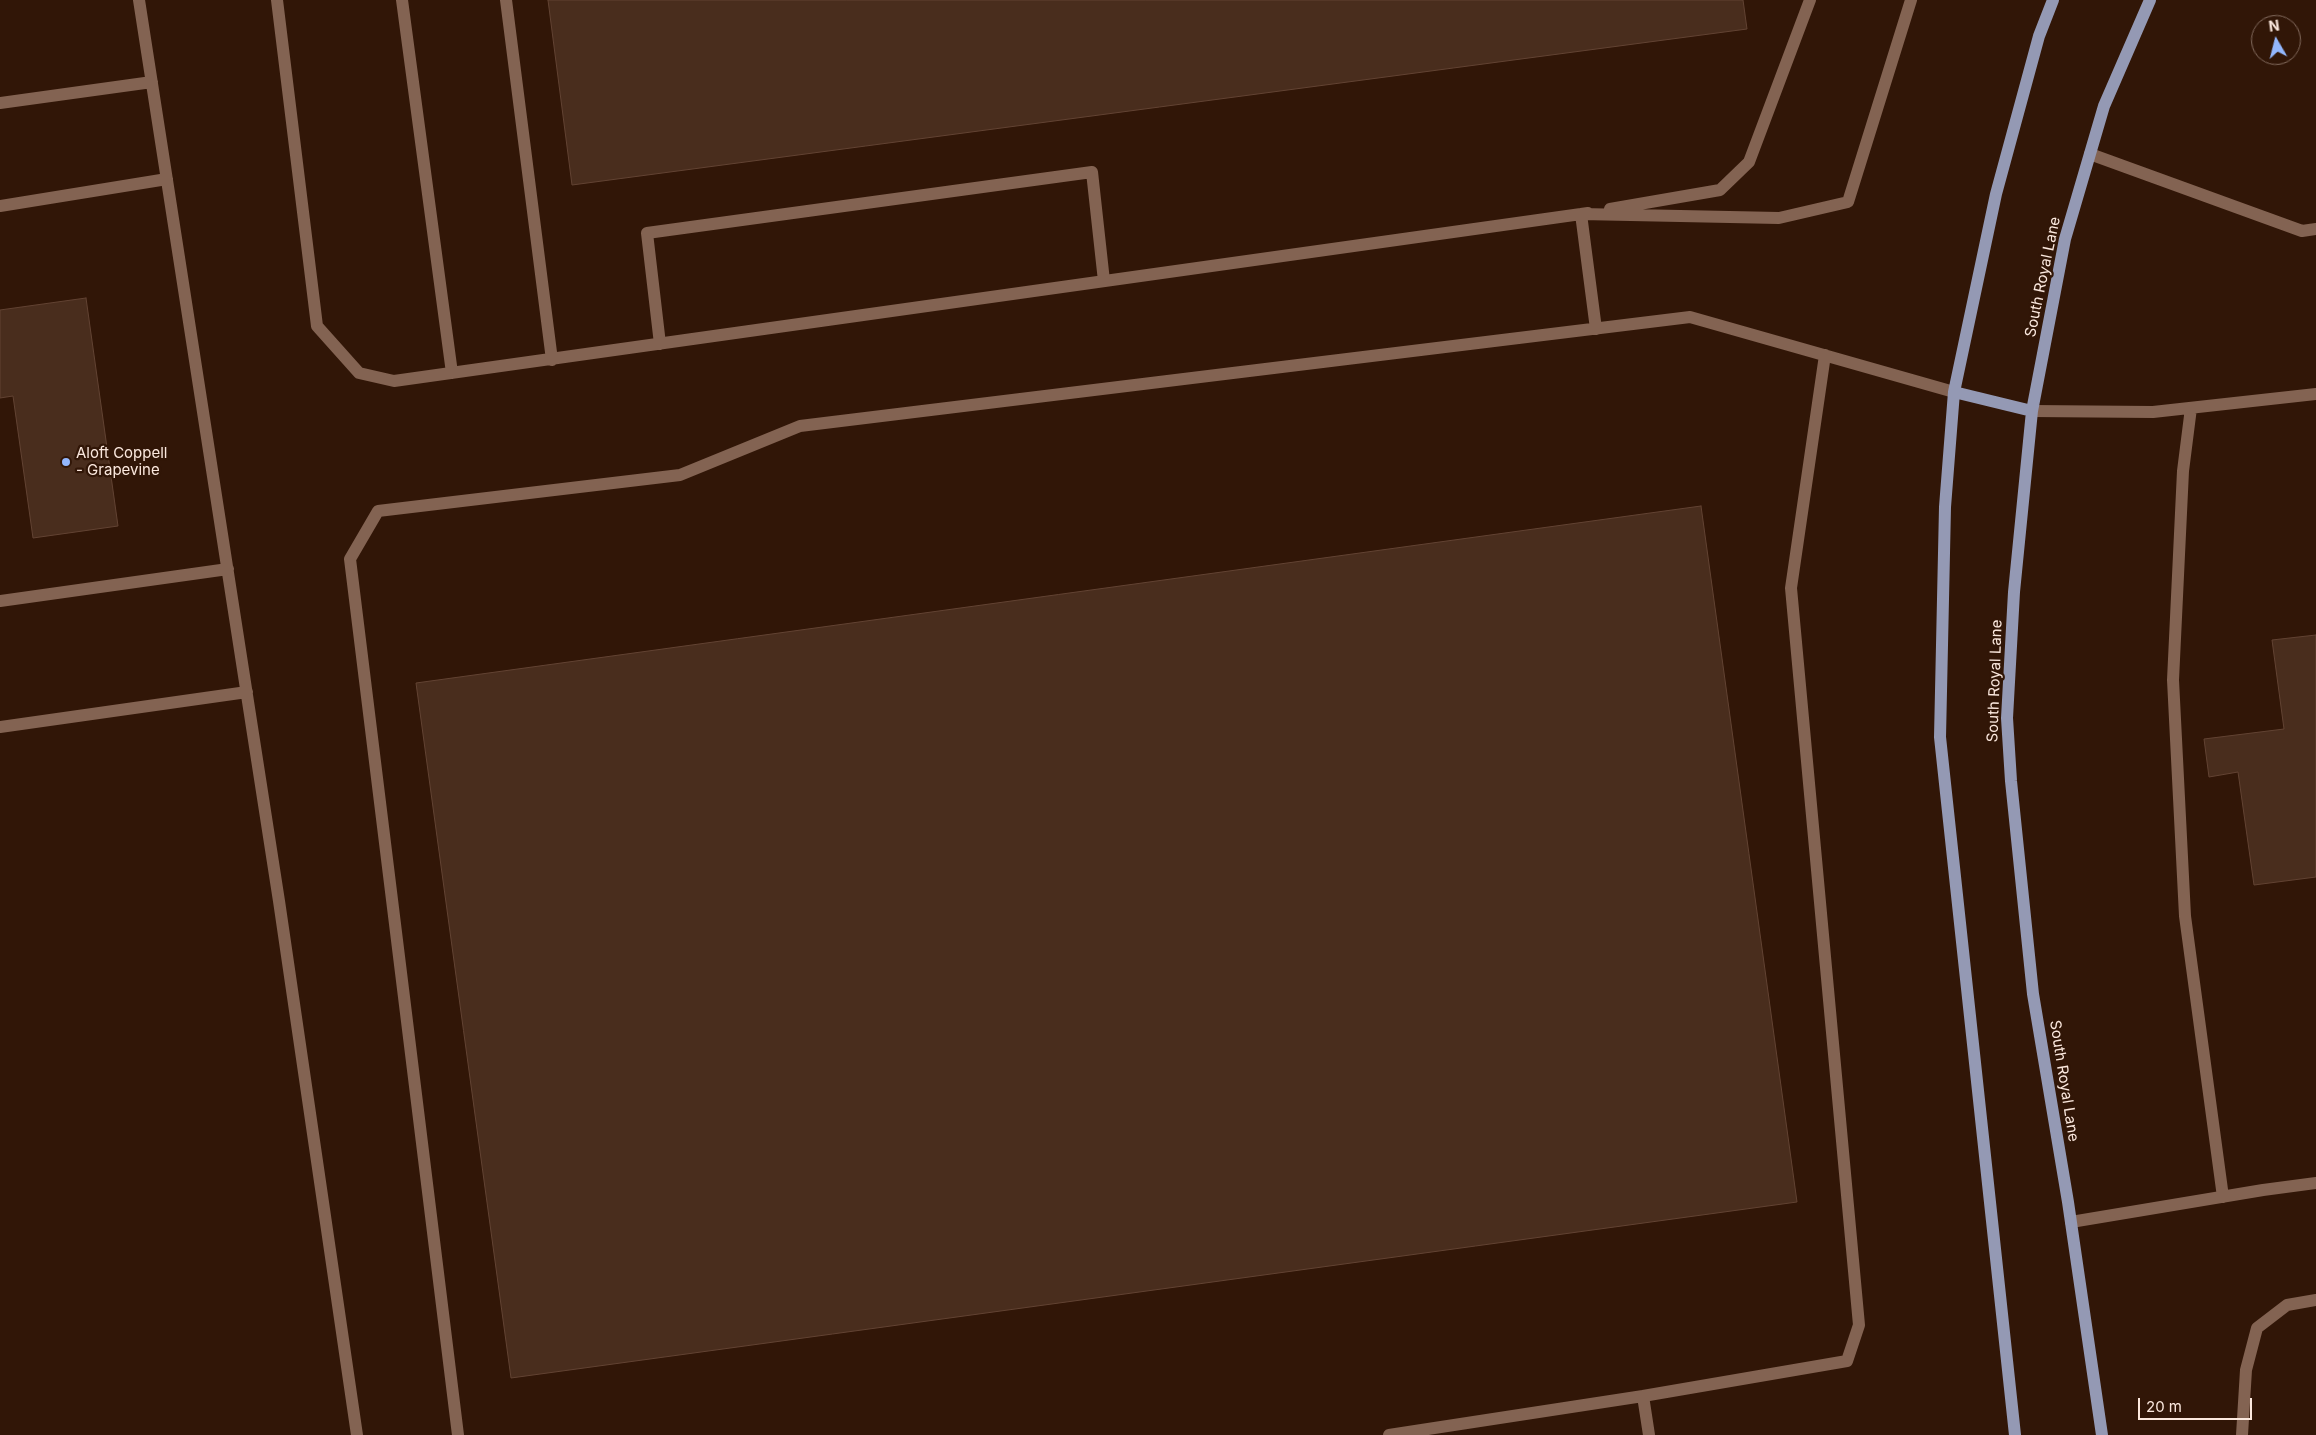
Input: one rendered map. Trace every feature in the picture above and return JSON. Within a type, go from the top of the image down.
[{"type":"main road","points":[[2014,1435],[1940,737],[1945,507],[1954,392],[1996,194],[2039,36],[2054,0]]},
{"type":"main road","name":"South Royal Lane","points":[[2102,1435],[2071,1222],[2033,994],[2011,781],[2007,718],[2014,592],[2032,412],[2065,239],[2104,106],[2150,0]]},
{"type":"main road","points":[[1954,392],[2032,412]]},
{"type":"lane","points":[[139,0],[247,692],[357,1435]]},
{"type":"lane","points":[[277,0],[317,326],[359,373],[394,381],[1581,214],[1720,190],[1749,162],[1810,0]]},
{"type":"lane","points":[[402,0],[452,373]]},
{"type":"lane","points":[[506,0],[552,360]]},
{"type":"lane","points":[[1581,214],[1779,218],[1848,202],[1911,0]]},
{"type":"lane","points":[[0,104],[152,82]]},
{"type":"lane","points":[[2090,154],[2302,231],[2316,229]]},
{"type":"lane","points":[[660,344],[647,233],[1092,172],[1104,281]]},
{"type":"lane","points":[[0,206],[167,178]]},
{"type":"lane","points":[[1581,214],[1596,329]]},
{"type":"lane","points":[[458,1435],[350,559],[378,511],[680,475],[800,426],[1690,317],[1954,392]]},
{"type":"lane","points":[[1390,1435],[1643,1396],[1847,1361],[1860,1325],[1791,588],[1825,355]]},
{"type":"lane","points":[[2032,412],[2153,412],[2316,394]]},
{"type":"lane","points":[[2191,408],[2183,471],[2173,680],[2185,916],[2223,1196]]},
{"type":"lane","points":[[0,601],[228,569]]},
{"type":"lane","points":[[0,727],[247,692]]},
{"type":"lane","points":[[2071,1222],[2223,1196],[2316,1183]]},
{"type":"lane","points":[[2242,1435],[2246,1370],[2257,1328],[2288,1305],[2316,1300]]},
{"type":"lane","points":[[1643,1396],[1649,1435]]},
{"type":"building","points":[[548,0],[1743,0],[1747,29],[572,185]]},
{"type":"building","name":"Aloft Coppell - Grapevine","points":[[86,298],[118,526],[33,538],[13,396],[0,398],[0,310]]},
{"type":"building","points":[[1701,506],[1797,1202],[511,1378],[416,683]]},
{"type":"building","points":[[2316,635],[2316,877],[2254,885],[2238,772],[2209,777],[2204,739],[2284,729],[2272,640]]},
{"type":"place","name":"Aloft Coppell - Grapevine","points":[[66,462]]}]
